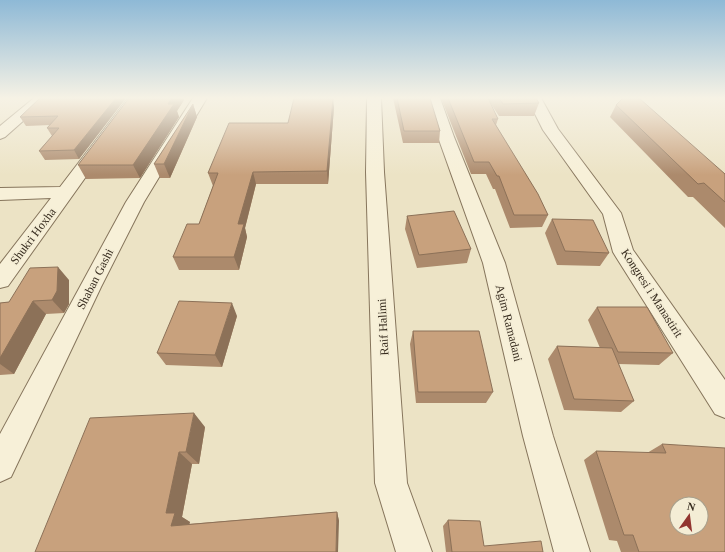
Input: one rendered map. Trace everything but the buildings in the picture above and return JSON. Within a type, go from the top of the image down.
[{"type":"street","points":[[0,134],[12,124]]},
{"type":"street","name":"Shukri Hoxha","points":[[0,280],[116,124]]},
{"type":"street","name":"Shaban Gashi","points":[[0,466],[90,287],[135,202],[184,124]]},
{"type":"street","name":"Raif Halimi","points":[[374,124],[375,172],[391,483],[414,552]]},
{"type":"street","name":"Agim Ramadani","points":[[442,124],[494,263],[538,436],[572,552]]},
{"type":"street","name":"Kongresi i Manastirit","points":[[548,124],[612,213],[623,252],[725,404]]},
{"type":"street","name":"Shukri Hoxha","points":[[0,194],[65,192]]}]
